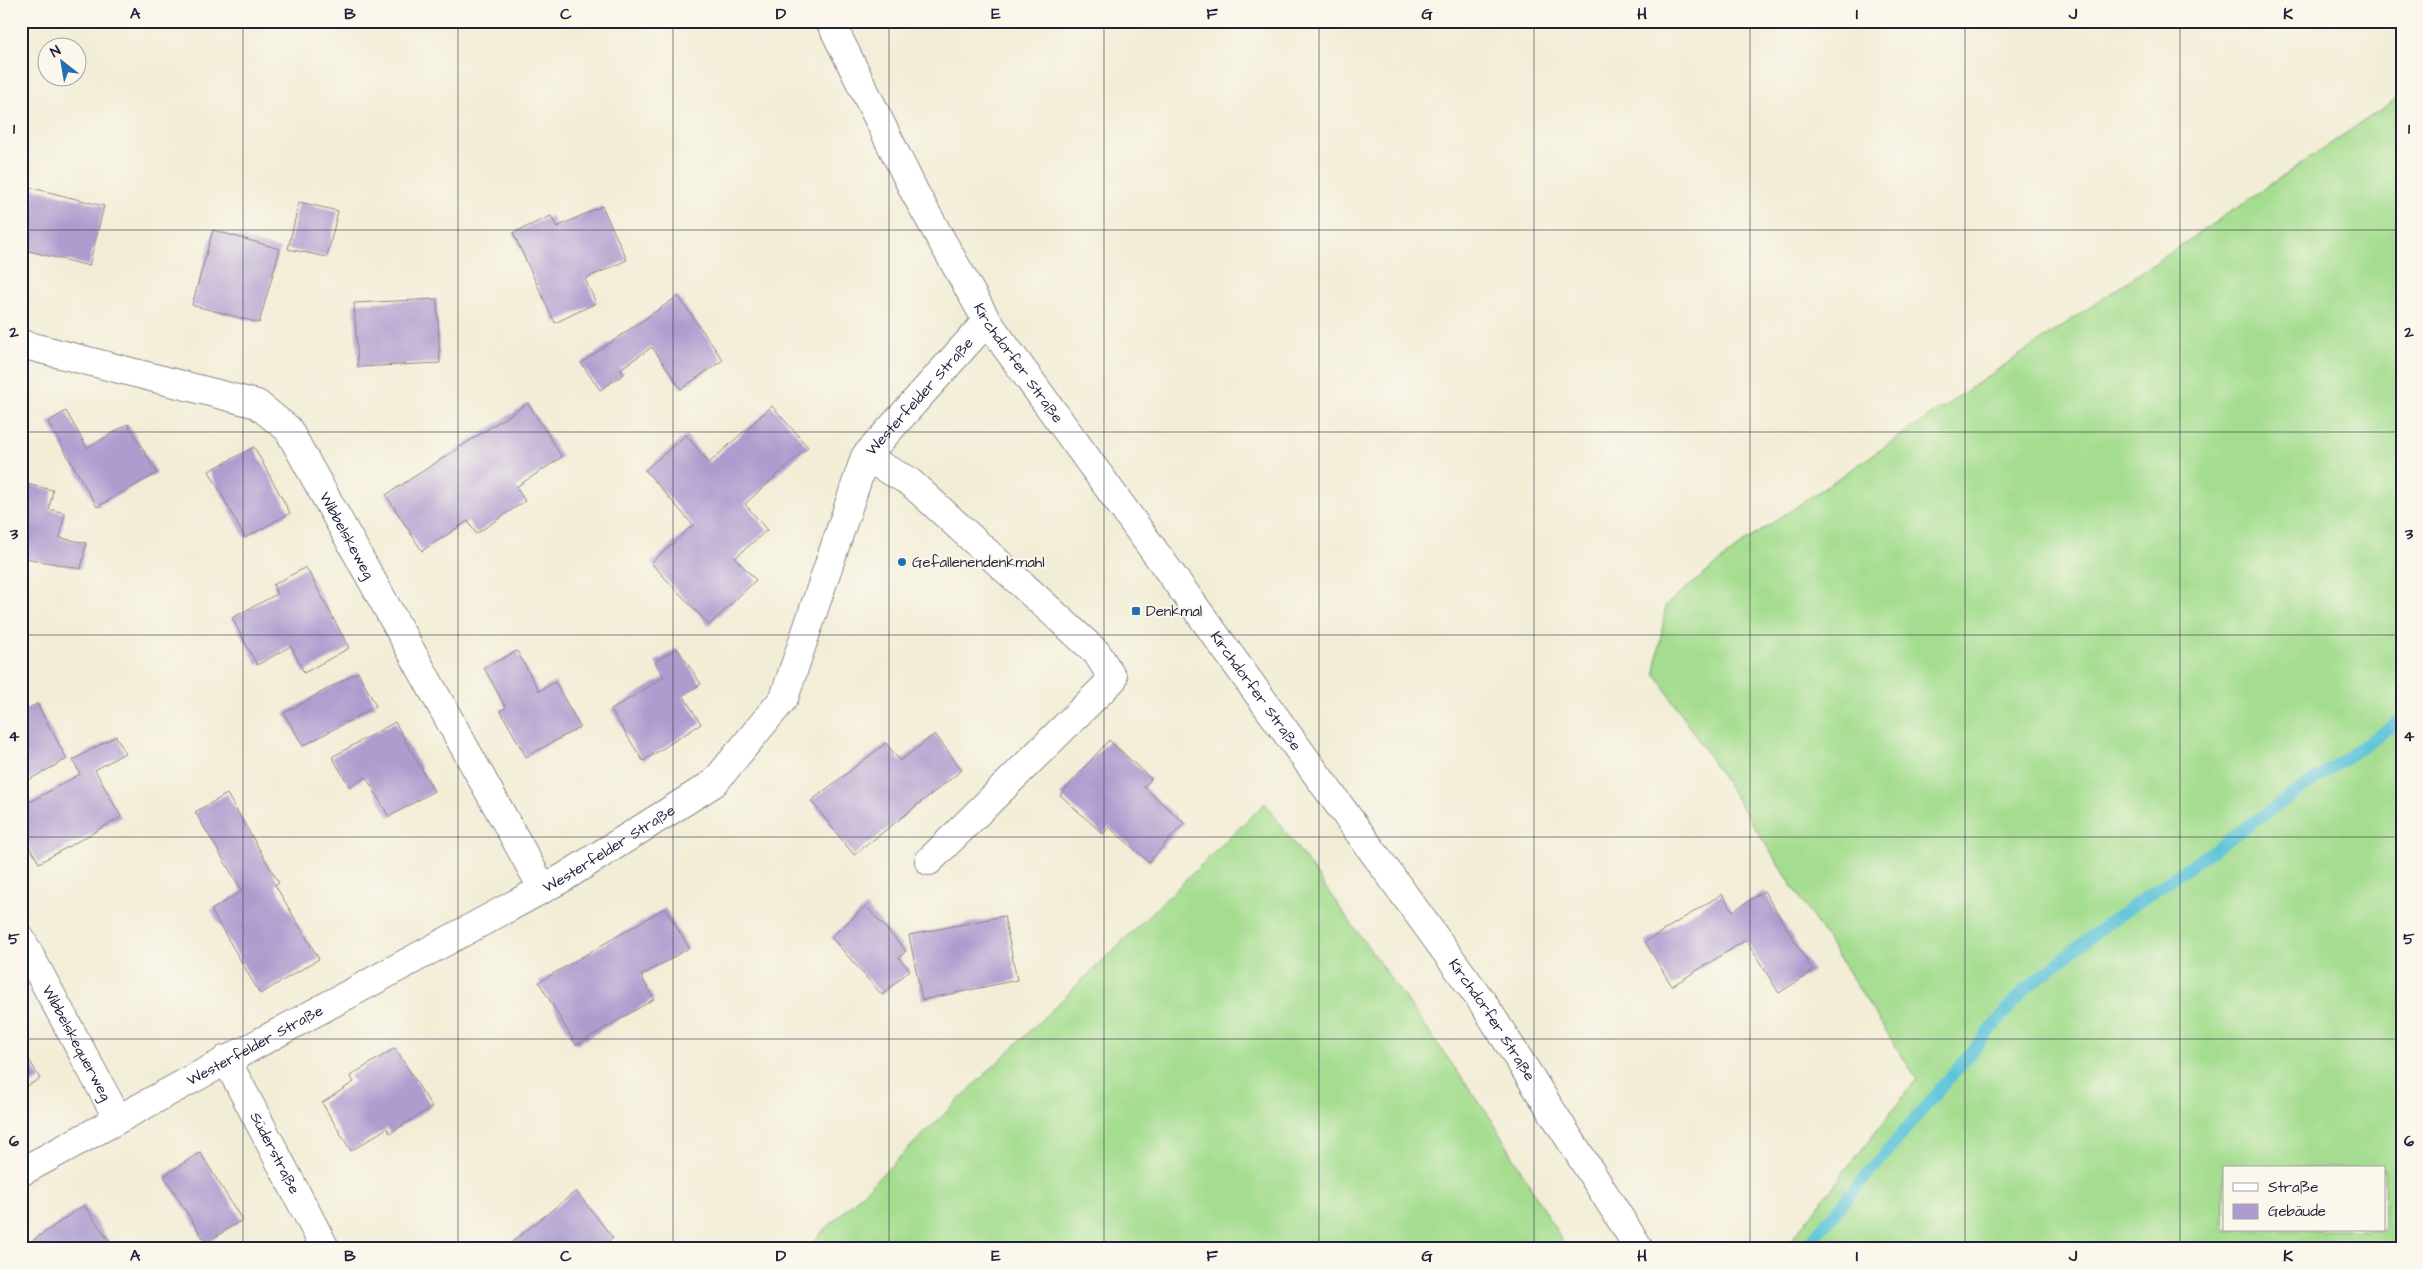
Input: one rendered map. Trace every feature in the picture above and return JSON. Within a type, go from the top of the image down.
[{"type":"street","name":"Kirchdorfer Straße","points":[[830,21],[915,193],[987,321],[1483,1003],[1639,1248]]},
{"type":"street","name":"Westerfelder Straße","points":[[21,1172],[543,888],[714,783],[784,698],[865,458],[987,321]]},
{"type":"street","name":"Wibbelskeweg","points":[[21,344],[257,404],[288,429],[543,888]]},
{"type":"street","points":[[865,458],[910,482],[1097,653],[1113,679],[929,861]]},
{"type":"street","name":"Wibbelskequerweg","points":[[21,939],[118,1120]]},
{"type":"street","name":"Süderstraße","points":[[226,1059],[325,1248]]},
{"type":"green space","points":[[2402,95],[2402,1248],[1785,1248],[1917,1079],[1655,673],[1666,605],[1746,541]]},
{"type":"green space","points":[[1265,803],[1492,1120],[1566,1248],[806,1248]]},
{"type":"building","points":[[21,185],[104,206],[89,266],[21,249]]},
{"type":"building","points":[[299,202],[338,211],[327,257],[288,249]]},
{"type":"building","points":[[602,206],[627,260],[585,279],[596,303],[555,323],[513,233],[551,216],[557,227]]},
{"type":"building","points":[[213,230],[280,249],[259,323],[192,305]]},
{"type":"building","points":[[678,296],[723,360],[681,389],[652,347],[620,369],[624,374],[600,390],[581,363]]},
{"type":"building","points":[[437,299],[440,363],[358,367],[354,303]]},
{"type":"building","points":[[528,403],[562,457],[516,487],[525,501],[476,534],[468,521],[422,551],[386,495]]},
{"type":"building","points":[[772,406],[808,447],[745,504],[767,530],[735,558],[756,580],[709,625],[651,563],[693,525],[645,470],[686,435],[709,463]]},
{"type":"building","points":[[66,411],[87,448],[128,424],[157,473],[97,507],[48,422]]},
{"type":"building","points":[[254,447],[290,513],[245,538],[209,471]]},
{"type":"building","points":[[21,483],[53,490],[49,509],[65,513],[60,538],[86,543],[81,569],[21,557]]},
{"type":"building","points":[[306,567],[349,648],[304,673],[291,646],[257,665],[232,618],[277,594],[273,585]]},
{"type":"building","points":[[677,648],[701,684],[683,695],[701,724],[643,761],[611,710],[664,677],[655,662]]},
{"type":"building","points":[[517,651],[539,691],[555,682],[580,727],[526,757],[500,710],[506,708],[484,668]]},
{"type":"building","points":[[358,672],[376,706],[303,746],[284,713]]},
{"type":"building","points":[[37,704],[67,759],[21,784],[21,712]]},
{"type":"building","points":[[395,722],[434,791],[389,817],[366,777],[350,787],[332,757]]},
{"type":"building","points":[[935,734],[962,770],[854,855],[811,801],[886,743],[900,761]]},
{"type":"building","points":[[116,736],[125,753],[95,770],[121,817],[39,863],[21,832],[21,807],[80,774],[73,760]]},
{"type":"building","points":[[1109,740],[1151,779],[1144,787],[1184,823],[1149,862],[1109,827],[1103,834],[1060,795]]},
{"type":"building","points":[[227,794],[279,883],[275,885],[319,959],[260,994],[211,910],[242,891],[195,812]]},
{"type":"building","points":[[1764,891],[1813,971],[1779,993],[1746,940],[1672,986],[1645,942],[1722,894],[1733,911]]},
{"type":"building","points":[[866,906],[906,951],[899,958],[910,970],[882,995],[831,937]]},
{"type":"building","points":[[665,908],[689,948],[641,976],[654,999],[576,1045],[539,982]]},
{"type":"building","points":[[1004,916],[1017,980],[922,1000],[909,935]]},
{"type":"building","points":[[21,1045],[40,1079],[21,1089]]},
{"type":"building","points":[[395,1048],[432,1107],[390,1133],[387,1128],[351,1151],[322,1103],[354,1082],[350,1076]]},
{"type":"building","points":[[200,1152],[242,1220],[206,1243],[164,1176]]},
{"type":"building","points":[[576,1191],[613,1238],[601,1248],[517,1248],[512,1242]]},
{"type":"building","points":[[84,1205],[114,1248],[36,1248],[31,1242]]},
{"type":"waterway","points":[[1805,1248],[2025,989],[2107,924],[2402,719]]},
{"type":"place","name":"Gefallenendenkmahl","points":[[902,562]]},
{"type":"place","name":"Denkmal","points":[[1136,611]]}]
